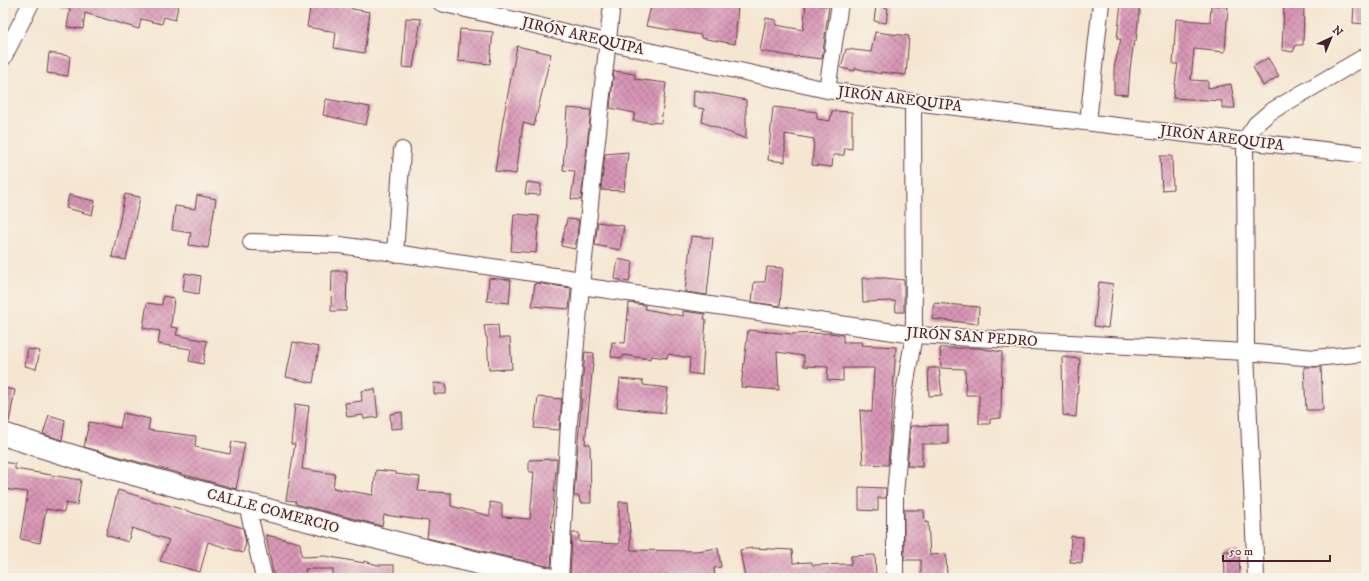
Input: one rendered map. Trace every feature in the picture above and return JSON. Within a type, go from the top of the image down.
[{"type":"street","points":[[3,58],[31,3]]},
{"type":"street","name":"JIRÓN AREQUIPA","points":[[441,3],[607,42],[828,90],[913,102],[1366,155]]},
{"type":"street","points":[[560,578],[569,423],[582,283],[612,3]]},
{"type":"street","points":[[828,90],[840,3]]},
{"type":"street","points":[[1088,122],[1100,3]]},
{"type":"street","points":[[1256,578],[1246,352],[1245,140],[1256,124],[1270,112],[1366,56]]},
{"type":"street","points":[[895,578],[895,494],[904,393],[914,335],[913,102]]},
{"type":"street","points":[[395,254],[402,150]]},
{"type":"street","name":"JIRÓN SAN PEDRO","points":[[251,242],[340,245],[914,335],[1246,352],[1315,358],[1366,353]]},
{"type":"street","name":"CALLE COMERCIO","points":[[3,434],[66,455],[247,505],[427,551],[546,578]]},
{"type":"street","points":[[247,505],[264,578]]},
{"type":"building","points":[[60,3],[179,3],[175,20],[164,17],[162,24],[141,19],[139,29],[85,13],[83,29],[67,27],[70,9],[60,6]]},
{"type":"building","points":[[311,3],[352,7],[352,9],[370,12],[364,53],[334,48],[336,32],[307,27]]},
{"type":"building","points":[[652,3],[724,3],[738,6],[735,44],[701,38],[701,35],[646,26]]},
{"type":"building","points":[[806,3],[829,6],[822,59],[797,57],[760,51],[766,18],[776,20],[776,25],[803,30]]},
{"type":"building","points":[[1121,3],[1140,3],[1136,41],[1134,41],[1130,69],[1128,95],[1114,94],[1114,68],[1121,39],[1117,39]]},
{"type":"building","points":[[1284,3],[1304,3],[1303,45],[1296,45],[1293,52],[1282,50]]},
{"type":"building","points":[[1354,3],[1366,3],[1366,24],[1353,23]]},
{"type":"building","points":[[1211,5],[1228,7],[1225,52],[1194,49],[1191,80],[1208,81],[1208,88],[1231,84],[1235,108],[1222,108],[1222,101],[1173,98],[1178,64],[1173,64],[1176,19],[1210,22]]},
{"type":"building","points":[[876,6],[888,8],[886,23],[874,21]]},
{"type":"building","points":[[406,18],[421,19],[413,68],[402,67]]},
{"type":"building","points":[[460,29],[493,32],[490,64],[458,61]]},
{"type":"building","points":[[875,32],[909,36],[906,75],[881,72],[881,74],[855,68],[855,71],[841,68],[846,49],[871,52]]},
{"type":"building","points":[[517,46],[551,54],[534,126],[523,123],[516,174],[495,171]]},
{"type":"building","points":[[49,53],[70,56],[68,76],[47,73]]},
{"type":"building","points":[[1268,58],[1279,76],[1263,86],[1253,67]]},
{"type":"building","points":[[614,71],[635,74],[635,79],[666,83],[661,123],[633,121],[635,113],[610,108]]},
{"type":"building","points":[[694,90],[746,100],[746,139],[702,122],[704,109],[693,107]]},
{"type":"building","points":[[326,99],[370,107],[366,125],[323,115]]},
{"type":"building","points":[[773,107],[817,112],[817,119],[830,121],[832,111],[852,112],[852,149],[845,148],[844,155],[833,155],[832,167],[812,165],[814,139],[785,134],[785,162],[768,160]]},
{"type":"building","points":[[567,108],[591,110],[581,200],[571,199],[575,171],[563,170]]},
{"type":"building","points":[[628,152],[624,191],[601,190],[605,154]]},
{"type":"building","points":[[1160,156],[1172,156],[1173,189],[1162,190]]},
{"type":"building","points":[[527,182],[541,184],[540,195],[525,194]]},
{"type":"building","points":[[125,194],[140,197],[126,260],[112,257]]},
{"type":"building","points":[[69,195],[95,201],[92,215],[66,208]]},
{"type":"building","points":[[197,195],[216,199],[208,248],[189,245],[191,233],[172,230],[175,206],[195,209]]},
{"type":"building","points":[[514,214],[539,216],[536,253],[511,251]]},
{"type":"building","points":[[567,219],[579,220],[575,249],[561,246]]},
{"type":"building","points":[[598,222],[624,226],[620,250],[595,245]]},
{"type":"building","points":[[691,236],[713,238],[707,295],[685,292]]},
{"type":"building","points":[[618,259],[633,262],[629,282],[615,279]]},
{"type":"building","points":[[767,267],[783,268],[780,306],[752,302],[754,282],[765,282]]},
{"type":"building","points":[[332,271],[347,271],[346,311],[331,311]]},
{"type":"building","points":[[185,273],[201,276],[199,294],[183,291]]},
{"type":"building","points":[[489,278],[511,280],[509,303],[487,301]]},
{"type":"building","points":[[862,278],[904,280],[904,312],[896,312],[895,301],[863,302]]},
{"type":"building","points":[[1099,282],[1113,284],[1108,328],[1094,326]]},
{"type":"building","points":[[535,283],[571,288],[569,309],[532,306]]},
{"type":"building","points":[[163,296],[174,298],[171,327],[178,328],[176,335],[207,341],[203,364],[189,361],[191,349],[158,344],[160,331],[143,328],[147,303],[162,305]]},
{"type":"building","points":[[629,303],[645,305],[645,309],[683,316],[683,311],[705,314],[704,319],[706,319],[702,375],[689,373],[690,358],[668,354],[667,358],[651,356],[650,359],[623,355],[623,358],[611,357],[612,342],[625,343]]},
{"type":"building","points":[[934,303],[979,307],[978,324],[932,319]]},
{"type":"building","points":[[498,325],[499,338],[510,338],[512,369],[489,370],[487,337],[484,326]]},
{"type":"building","points":[[748,330],[792,334],[830,333],[843,335],[843,342],[862,342],[861,345],[896,347],[888,465],[863,464],[860,410],[872,412],[874,368],[843,368],[843,381],[827,380],[828,367],[804,366],[804,356],[777,352],[779,390],[741,387]]},
{"type":"building","points":[[293,342],[319,347],[313,383],[286,377]]},
{"type":"building","points":[[940,348],[978,348],[1002,352],[1001,418],[990,419],[990,424],[979,424],[979,395],[966,395],[965,369],[941,368]]},
{"type":"building","points":[[28,349],[40,351],[36,369],[25,366]]},
{"type":"building","points":[[585,352],[594,353],[585,444],[590,444],[591,503],[580,503],[579,496],[574,496]]},
{"type":"building","points":[[1062,357],[1080,359],[1076,417],[1063,415]]},
{"type":"building","points":[[1304,367],[1321,367],[1323,410],[1306,410]]},
{"type":"building","points":[[928,368],[939,368],[942,395],[929,396]]},
{"type":"building","points":[[620,379],[643,381],[643,385],[668,388],[665,413],[617,407]]},
{"type":"building","points":[[434,383],[446,384],[446,394],[434,394]]},
{"type":"building","points":[[3,388],[15,390],[9,422],[3,421]]},
{"type":"building","points":[[375,389],[378,417],[364,419],[363,415],[347,417],[345,403],[362,401],[361,391]]},
{"type":"building","points":[[538,397],[562,399],[559,430],[534,428]]},
{"type":"building","points":[[295,404],[309,406],[302,469],[335,474],[333,488],[373,495],[376,470],[396,472],[396,474],[420,477],[418,491],[451,493],[451,506],[490,516],[490,502],[502,504],[502,517],[530,519],[534,472],[529,472],[529,460],[557,459],[551,532],[553,532],[551,567],[427,538],[429,521],[384,515],[382,526],[296,504],[296,501],[286,500],[295,444],[291,444]]},
{"type":"building","points":[[402,412],[403,428],[391,429],[390,414]]},
{"type":"building","points":[[123,413],[150,419],[148,430],[196,436],[195,447],[230,454],[232,441],[245,443],[236,489],[84,447],[89,422],[120,428]]},
{"type":"building","points":[[49,415],[65,420],[62,440],[43,434]]},
{"type":"building","points":[[948,425],[948,444],[922,444],[922,467],[907,466],[911,426]]},
{"type":"building","points":[[3,462],[15,464],[15,469],[81,480],[77,505],[66,503],[64,512],[46,509],[40,543],[20,539],[28,492],[3,489]]},
{"type":"building","points":[[859,487],[886,488],[886,498],[878,498],[878,511],[859,510]]},
{"type":"building","points":[[118,490],[243,528],[246,543],[243,553],[208,542],[200,572],[160,561],[169,540],[132,528],[128,542],[106,535]]},
{"type":"building","points":[[619,502],[628,502],[631,550],[696,551],[718,548],[721,567],[714,568],[715,578],[570,578],[572,533],[579,533],[579,542],[619,544]]},
{"type":"building","points":[[904,510],[924,510],[925,523],[928,522],[930,555],[946,554],[947,578],[921,578],[921,560],[904,560]]},
{"type":"building","points":[[266,535],[300,543],[302,557],[325,556],[364,563],[364,561],[378,565],[394,565],[394,578],[333,578],[333,569],[305,569],[307,578],[274,578]]},
{"type":"building","points":[[1071,536],[1083,537],[1082,563],[1070,562]]},
{"type":"building","points":[[752,548],[792,550],[793,563],[812,562],[812,565],[851,564],[851,556],[875,555],[876,578],[745,578],[740,550]]},
{"type":"building","points":[[1224,551],[1239,551],[1240,578],[1225,578]]}]
